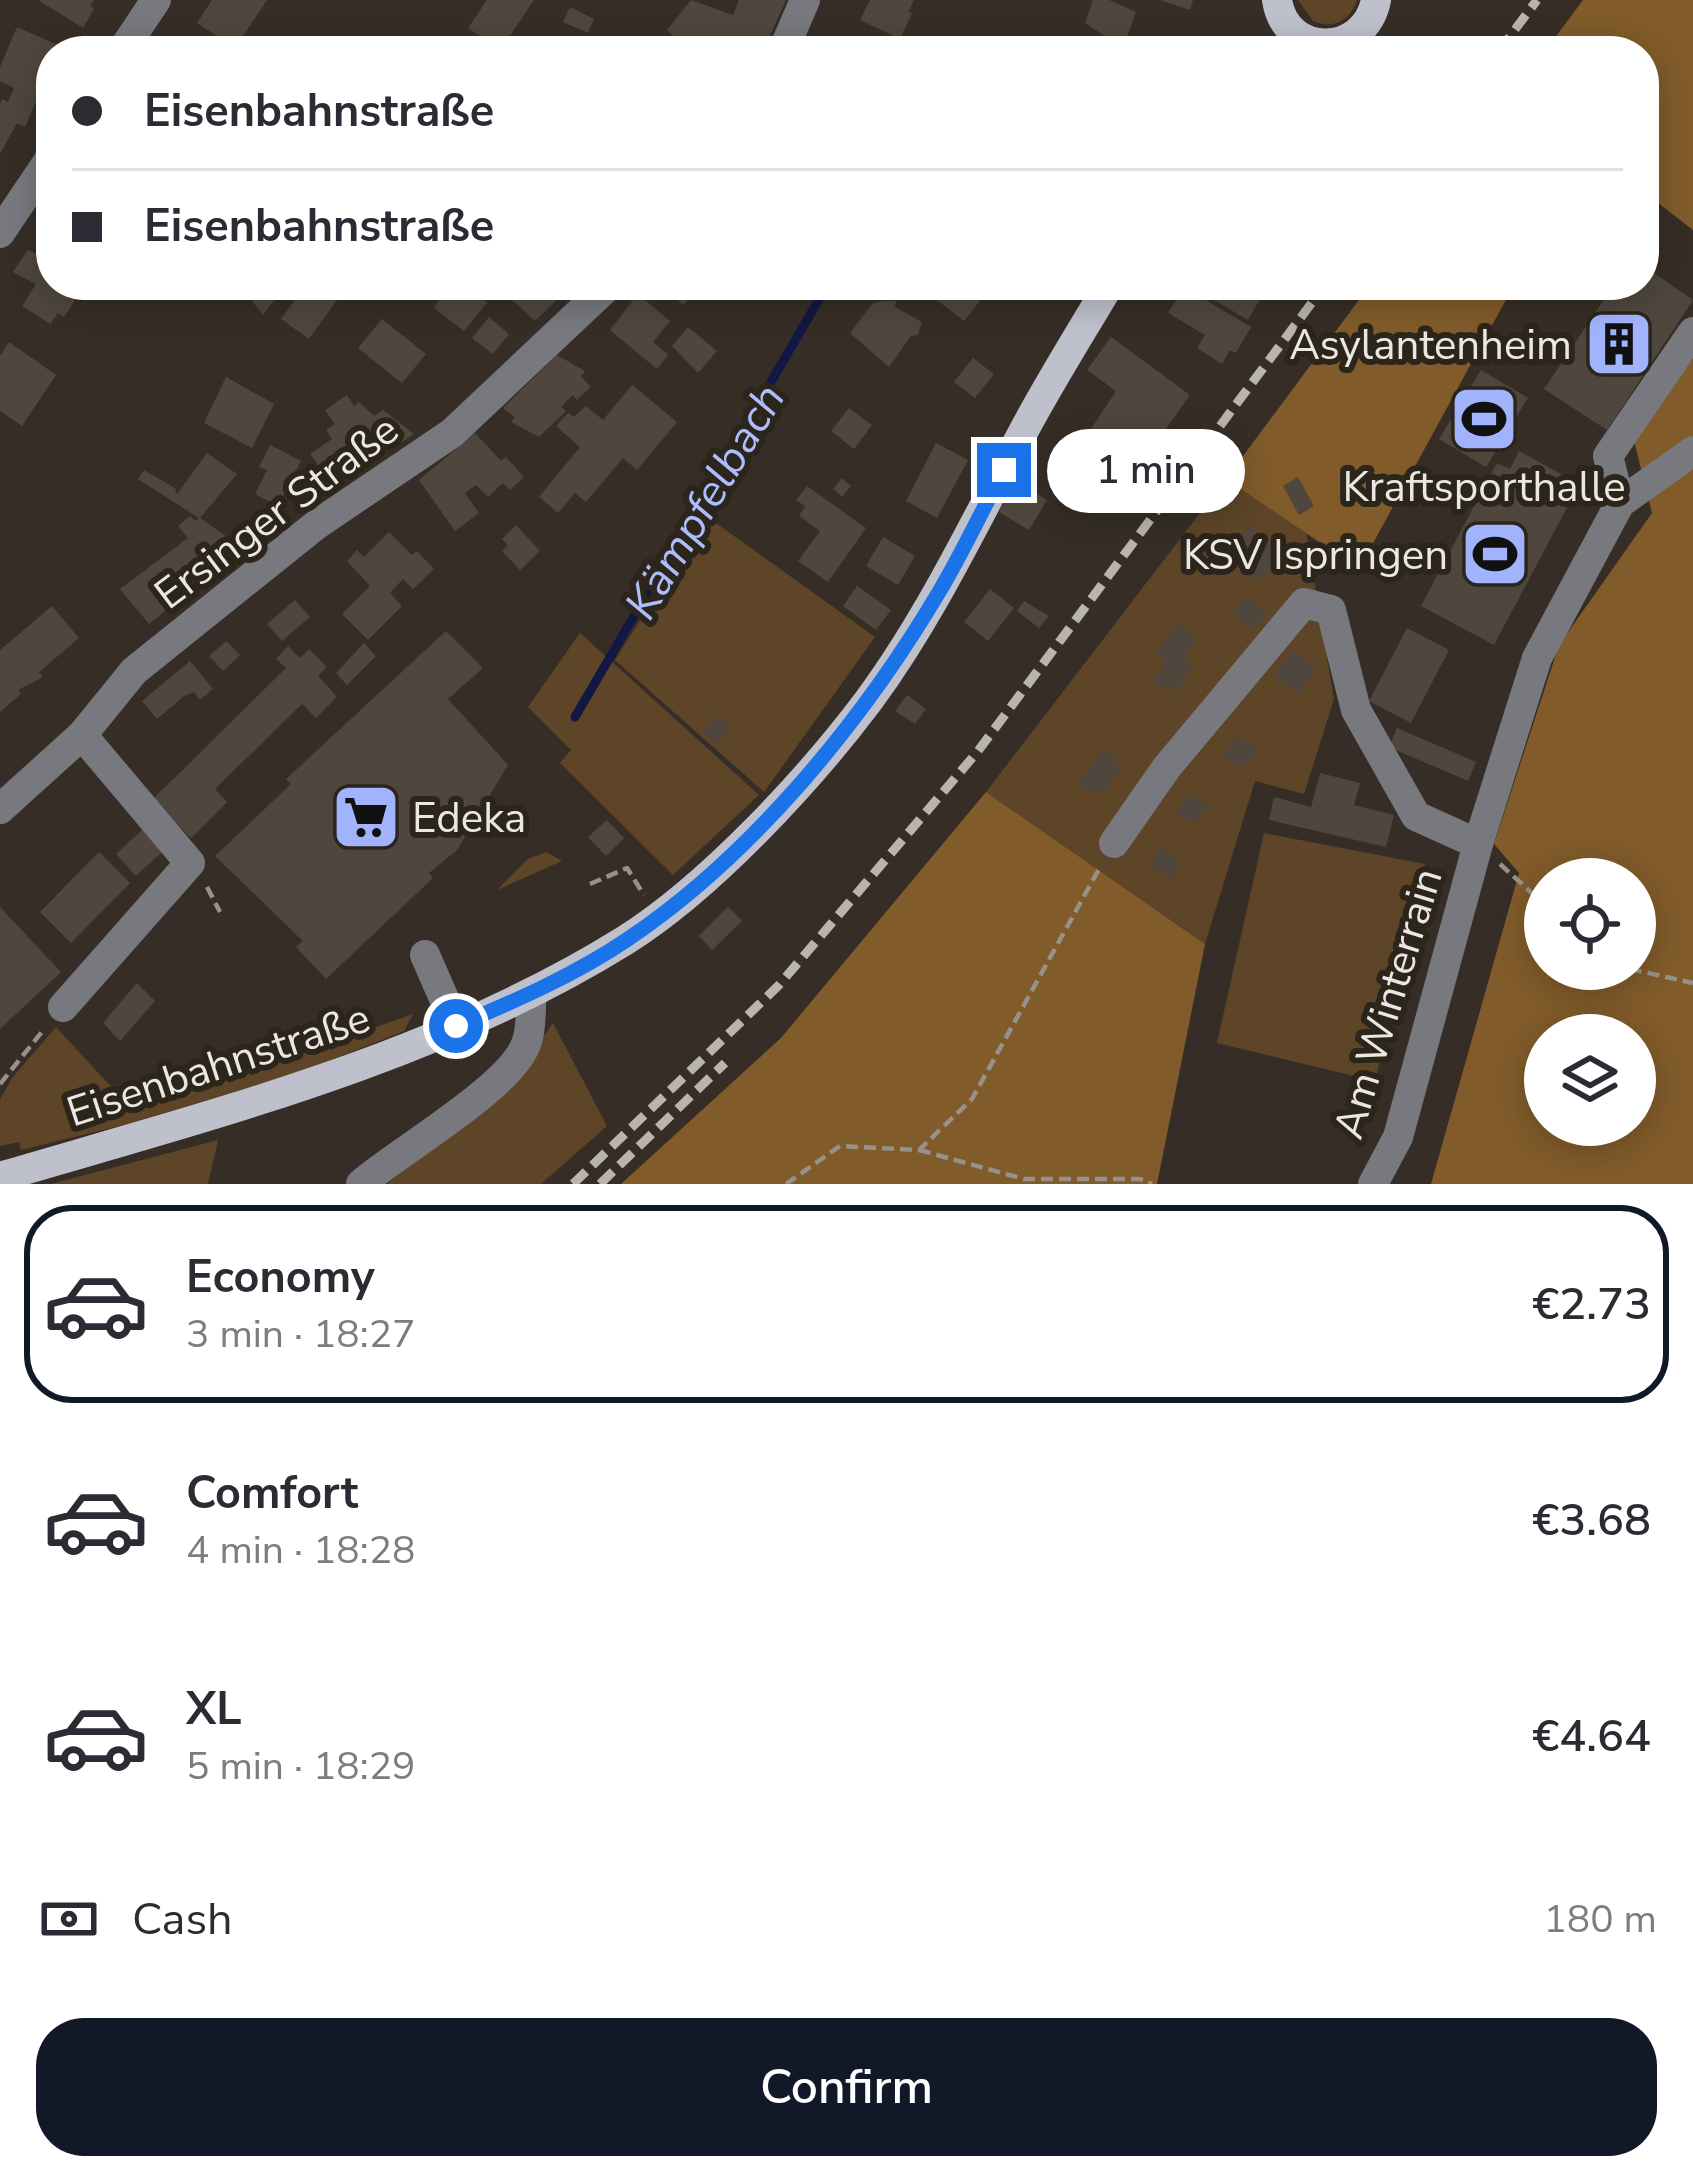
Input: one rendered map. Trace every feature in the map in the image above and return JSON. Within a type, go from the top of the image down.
[{"type":"main road","points":[[1354,36],[1364,29],[1376,0]]},
{"type":"main road","points":[[1274,3],[1286,36]]},
{"type":"main road","name":"Eisenbahnstraße","points":[[0,1178],[307,1086],[456,1026],[532,993],[629,938],[705,878],[787,798],[869,700],[940,590],[1100,300]]},
{"type":"street","points":[[132,36],[156,0]]},
{"type":"street","points":[[789,36],[805,0]]},
{"type":"street","points":[[0,233],[36,179]]},
{"type":"street","name":"Ersinger Straße","points":[[0,809],[82,735],[134,671],[316,525],[452,433],[593,300]]},
{"type":"street","points":[[1693,332],[1608,456],[1620,502],[1693,451]]},
{"type":"street","name":"Am Winterrain","points":[[1373,1184],[1398,1137],[1478,844],[1537,658],[1620,502]]},
{"type":"street","name":"Am Winterrain","points":[[1114,843],[1167,767],[1304,603],[1331,610],[1356,710],[1416,816],[1478,844]]},
{"type":"street","points":[[63,1007],[190,863],[82,735]]},
{"type":"street","points":[[425,955],[456,1026]]},
{"type":"street","points":[[361,1184],[474,1100],[515,1063],[527,1042],[532,993]]},
{"type":"path","points":[[920,1150],[972,1099],[1114,843]]},
{"type":"path","points":[[1478,844],[1524,886]]},
{"type":"path","points":[[590,884],[627,868],[645,898]]},
{"type":"path","points":[[1656,975],[1693,983]]},
{"type":"path","points":[[0,1084],[63,1007]]},
{"type":"path","points":[[786,1184],[840,1146],[920,1150],[1024,1179],[1140,1179],[1152,1184]]},
{"type":"shaded area","points":[[1298,0],[1357,0],[1345,18],[1327,24],[1313,21]]},
{"type":"shaded area","points":[[1583,0],[1693,0],[1693,230],[1659,204],[1659,36],[1556,36]]},
{"type":"shaded area","points":[[1359,300],[1506,300],[1359,569],[1226,479]]},
{"type":"shaded area","points":[[1693,359],[1693,1184],[1431,1184],[1519,873],[1494,844],[1559,645],[1652,513],[1633,437]]},
{"type":"shaded area","points":[[1226,479],[1306,532],[1334,699],[1304,794],[1255,781],[1205,944],[986,792]]},
{"type":"shaded area","points":[[706,516],[875,637],[764,792],[615,660]]},
{"type":"shaded area","points":[[580,633],[759,795],[673,875],[560,763],[571,750],[528,707]]},
{"type":"shaded area","points":[[986,792],[1205,944],[1157,1184],[621,1184],[781,1038]]},
{"type":"shaded area","points":[[1264,833],[1425,864],[1375,1081],[1217,1043]]},
{"type":"shaded area","points":[[546,852],[562,861],[497,890],[528,859]]},
{"type":"shaded area","points":[[413,1014],[404,1031],[301,1072],[123,1125],[21,1150],[19,1142],[0,1146],[0,1100],[12,1078],[56,1027],[128,1105],[231,1078]]},
{"type":"shaded area","points":[[553,1023],[607,1126],[541,1184],[387,1184],[497,1090]]},
{"type":"shaded area","points":[[218,1140],[208,1184],[51,1184]]},
{"type":"building","points":[[38,0],[94,0],[90,6],[94,9],[83,28]]},
{"type":"building","points":[[212,0],[267,0],[243,36],[217,36],[197,23]]},
{"type":"building","points":[[487,0],[534,0],[510,36],[480,36],[468,28]]},
{"type":"building","points":[[691,0],[733,15],[739,0],[786,0],[770,36],[673,36],[667,30]]},
{"type":"building","points":[[870,0],[914,0],[901,36],[860,20]]},
{"type":"building","points":[[1093,0],[1109,0],[1136,12],[1127,36],[1105,36],[1085,23]]},
{"type":"building","points":[[1160,0],[1193,0],[1190,10]]},
{"type":"building","points":[[570,7],[594,19],[588,33],[563,22]]},
{"type":"building","points":[[17,27],[37,36],[36,102],[25,127],[17,123],[0,154],[0,104],[2,99],[8,102],[14,88],[0,81],[0,67]]},
{"type":"building","points":[[28,250],[36,254],[36,284],[13,272]]},
{"type":"building","name":"Asylantenheim","points":[[1659,276],[1693,300],[1607,430],[1544,389],[1604,300],[1659,300]]},
{"type":"building","points":[[36,284],[36,300],[75,300],[64,317],[58,313],[50,324],[22,306]]},
{"type":"building","points":[[253,300],[274,300],[263,315]]},
{"type":"building","points":[[337,300],[309,339],[281,319],[294,301]]},
{"type":"building","points":[[439,300],[487,303],[464,331],[434,308]]},
{"type":"building","points":[[512,300],[557,300],[535,321]]},
{"type":"building","points":[[633,300],[645,300],[670,321],[653,342],[668,355],[657,369],[610,330]]},
{"type":"building","points":[[937,300],[980,300],[964,321]]},
{"type":"building","points":[[1176,300],[1206,300],[1251,327],[1236,353],[1230,350],[1222,364],[1197,348],[1205,335],[1168,313]]},
{"type":"building","points":[[1214,300],[1260,300],[1248,320]]},
{"type":"building","points":[[896,301],[895,307],[922,322],[918,335],[911,336],[889,367],[850,333],[872,304]]},
{"type":"building","points":[[489,317],[509,334],[493,354],[472,338]]},
{"type":"building","points":[[382,319],[426,354],[402,383],[358,348]]},
{"type":"building","points":[[688,327],[717,351],[698,373],[672,346]]},
{"type":"building","points":[[1111,337],[1190,395],[1156,443],[1142,433],[1118,467],[1081,444],[1116,391],[1087,370]]},
{"type":"building","points":[[9,342],[56,375],[22,426],[0,411],[0,356]]},
{"type":"building","points":[[557,355],[585,371],[581,376],[591,387],[577,400],[573,395],[561,407],[566,411],[539,437],[511,422],[515,417],[503,408]]},
{"type":"building","points":[[973,358],[994,374],[975,398],[954,382]]},
{"type":"building","name":"Kraftsporthalle","points":[[1481,370],[1528,398],[1486,467],[1439,439]]},
{"type":"building","points":[[226,377],[274,404],[252,448],[204,423]]},
{"type":"building","points":[[632,385],[677,422],[637,470],[623,458],[586,502],[575,493],[558,513],[539,497],[580,447],[556,426],[568,413],[574,417],[586,406],[603,420]]},
{"type":"building","points":[[347,395],[354,406],[359,402],[374,416],[383,410],[414,434],[391,450],[388,446],[334,486],[310,454],[332,439],[326,430],[335,424],[325,410]]},
{"type":"building","points":[[849,408],[872,425],[854,449],[831,431]]},
{"type":"building","points":[[475,433],[524,477],[510,490],[503,483],[488,497],[476,485],[465,493],[479,513],[455,531],[419,480]]},
{"type":"building","points":[[936,443],[968,460],[937,518],[906,501]]},
{"type":"building","points":[[270,445],[301,461],[278,506],[255,494],[267,470],[259,467]]},
{"type":"building","name":"KSV Ispringen","points":[[1519,451],[1576,482],[1570,502],[1494,645],[1421,606],[1497,463],[1510,469]]},
{"type":"building","points":[[207,453],[237,474],[200,518],[239,545],[149,624],[120,589],[188,538],[178,526],[190,516],[195,521],[199,518],[138,479],[144,470],[175,488],[177,494]]},
{"type":"building","points":[[1298,477],[1314,506],[1299,515],[1283,486]]},
{"type":"building","points":[[842,478],[851,486],[842,497],[833,489]]},
{"type":"building","points":[[1016,481],[1047,500],[1029,530],[999,512]]},
{"type":"building","points":[[807,486],[866,528],[828,582],[798,561],[820,531],[799,516],[805,506],[796,500]]},
{"type":"building","points":[[516,525],[540,551],[520,570],[502,551],[508,545],[502,539]]},
{"type":"building","points":[[1248,526],[1279,551],[1268,574],[1256,581],[1233,563],[1238,558],[1229,550]]},
{"type":"building","points":[[389,532],[434,569],[413,589],[403,579],[390,593],[402,606],[368,640],[342,614],[370,586],[347,561],[357,550],[364,557]]},
{"type":"building","points":[[883,537],[915,556],[898,585],[866,566]]},
{"type":"building","points":[[857,586],[891,610],[876,630],[843,606]]},
{"type":"building","points":[[990,589],[1014,608],[988,641],[964,622]]},
{"type":"building","points":[[1246,597],[1267,613],[1253,630],[1233,614]]},
{"type":"building","points":[[295,600],[310,617],[282,641],[267,624]]},
{"type":"building","points":[[1024,601],[1049,616],[1039,628],[1017,611]]},
{"type":"building","points":[[52,606],[79,638],[39,672],[43,677],[18,690],[21,694],[0,712],[0,650]]},
{"type":"building","points":[[1178,623],[1198,640],[1184,658],[1193,665],[1176,692],[1167,685],[1163,690],[1152,680],[1166,663],[1155,651]]},
{"type":"building","points":[[1407,628],[1449,650],[1411,723],[1369,701]]},
{"type":"building","name":"Edeka","points":[[446,631],[483,668],[448,699],[508,765],[457,850],[326,979],[296,947],[303,941],[215,856],[291,784],[286,779]]},
{"type":"building","points":[[226,641],[240,655],[223,671],[209,656]]},
{"type":"building","points":[[364,643],[376,656],[347,685],[336,673]]},
{"type":"building","points":[[288,646],[300,658],[309,649],[327,667],[318,676],[337,697],[316,718],[302,704],[215,789],[227,802],[191,838],[152,800],[286,668],[276,659]]},
{"type":"building","points":[[1289,651],[1316,666],[1301,693],[1274,678]]},
{"type":"building","points":[[190,661],[213,689],[200,700],[194,692],[184,696],[157,719],[142,701]]},
{"type":"building","points":[[907,695],[926,709],[915,724],[895,711]]},
{"type":"building","points":[[718,715],[732,729],[716,745],[702,731]]},
{"type":"building","points":[[1397,728],[1476,762],[1468,781],[1389,747]]},
{"type":"building","points":[[1236,736],[1258,751],[1242,767],[1224,755]]},
{"type":"building","points":[[1103,748],[1117,757],[1113,762],[1121,767],[1104,793],[1096,788],[1093,794],[1078,784]]},
{"type":"building","points":[[1320,773],[1360,783],[1354,805],[1394,815],[1386,847],[1269,820],[1274,797],[1311,807]]},
{"type":"building","points":[[1188,794],[1211,807],[1208,812],[1203,810],[1196,824],[1177,813]]},
{"type":"building","points":[[607,820],[624,838],[606,856],[588,837]]},
{"type":"building","points":[[143,829],[163,851],[136,876],[116,854]]},
{"type":"building","points":[[1159,848],[1178,857],[1174,879],[1150,868]]},
{"type":"building","points":[[99,852],[130,883],[71,943],[40,912]]},
{"type":"building","points":[[0,907],[61,972],[0,1029]]},
{"type":"building","points":[[728,907],[742,921],[712,950],[699,936]]},
{"type":"building","points":[[137,983],[155,1001],[120,1041],[103,1023]]},
{"type":"waterway","name":"Kämpfelbach","points":[[575,717],[819,300]]},
{"type":"railway","points":[[1510,36],[1537,0]]},
{"type":"railway","points":[[573,1184],[779,985],[978,751],[1314,300]]},
{"type":"railway","points":[[600,1184],[725,1063]]},
{"type":"place","name":"Asylantenheim","points":[[1619,344]]},
{"type":"place","name":"Kraftsporthalle","points":[[1484,419]]},
{"type":"place","name":"KSV Ispringen","points":[[1495,554]]},
{"type":"place","name":"Edeka","points":[[366,817]]},
{"type":"route","points":[[456,1026],[532,993],[629,938],[705,878],[787,798],[869,700],[940,590],[1004,470]]}]
